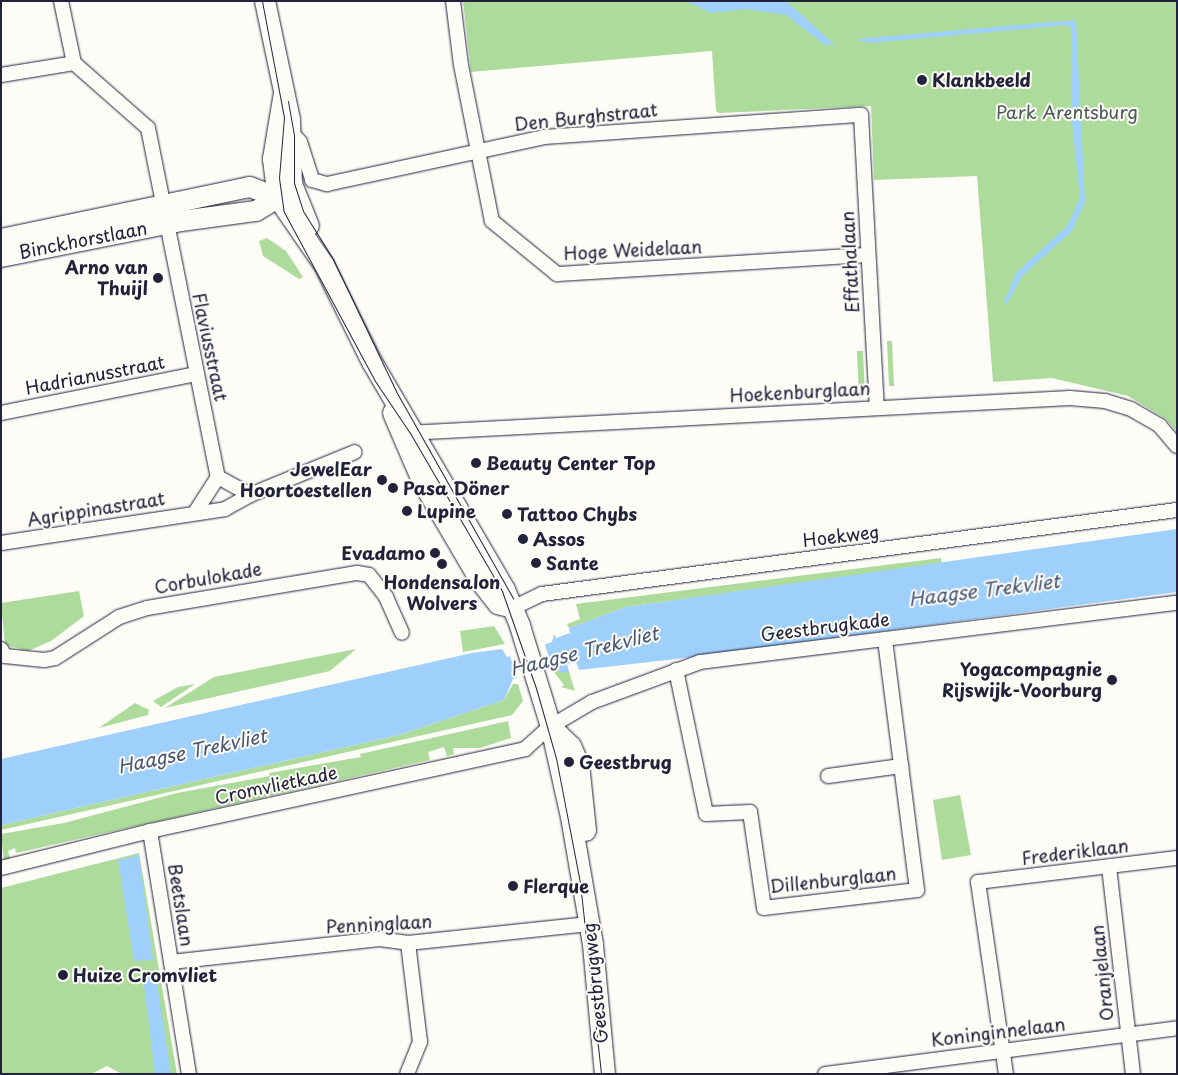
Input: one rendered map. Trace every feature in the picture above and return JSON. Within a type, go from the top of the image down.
[{"type":"street","points":[[1,75],[74,63],[61,1]]},
{"type":"street","points":[[265,1],[292,133],[292,172],[295,196],[313,233],[316,250]]},
{"type":"street","name":"Hoge Weidelaan","points":[[453,1],[477,150],[492,221],[557,274],[867,256]]},
{"type":"street","name":"Flaviusstraat","points":[[74,63],[148,128],[164,216],[218,477]]},
{"type":"street","points":[[284,93],[273,159],[278,198],[316,250],[391,396],[408,433],[428,491],[481,582],[498,604],[513,608],[540,687],[551,727]]},
{"type":"street","name":"Den Burghstraat","points":[[292,133],[300,142],[312,180],[327,184],[544,137],[861,115]]},
{"type":"street","name":"Effathalaan","points":[[861,115],[867,256],[877,407]]},
{"type":"street","points":[[273,159],[250,187],[278,198]]},
{"type":"street","name":"Binckhorstlaan","points":[[1,239],[164,216],[256,212],[278,198],[292,172]]},
{"type":"street","name":"Binckhorstlaan","points":[[1,257],[164,216],[250,187]]},
{"type":"street","points":[[256,212],[302,231]]},
{"type":"street","name":"Hadrianusstraat","points":[[1,413],[196,374]]},
{"type":"street","name":"Hoekenburglaan","points":[[408,433],[877,407],[1090,398],[1142,414],[1166,431],[1177,446]]},
{"type":"street","name":"Agrippinastraat","points":[[1,543],[196,511],[225,509],[250,495],[355,452]]},
{"type":"street","points":[[196,511],[218,477],[250,495]]},
{"type":"street","name":"Hoekweg","points":[[513,608],[542,594],[1177,510]]},
{"type":"street","name":"Corbulokade","points":[[1,650],[5,656],[44,660],[55,658],[119,617],[147,608],[357,573],[369,575],[386,597],[402,633]]},
{"type":"street","name":"Geestbrugkade","points":[[551,727],[592,702],[700,662],[1177,604]]},
{"type":"street","name":"Dillenburglaan","points":[[676,670],[706,814],[750,812],[764,908],[917,890],[885,638]]},
{"type":"street","name":"Cromvlietkade","points":[[1,868],[150,831],[526,749],[551,727]]},
{"type":"street","name":"Geestbrugweg","points":[[551,727],[571,746],[579,764],[589,858],[585,892],[605,1074]]},
{"type":"street","points":[[828,776],[900,766]]},
{"type":"street","name":"Beetslaan","points":[[150,831],[189,1074]]},
{"type":"street","name":"Frederiklaan","points":[[1003,1050],[978,882],[1177,858]]},
{"type":"street","name":"Oranjelaan","points":[[1110,867],[1133,1074]]},
{"type":"street","name":"Penninglaan","points":[[171,962],[380,939],[408,943],[589,924]]},
{"type":"street","points":[[407,1074],[420,1042],[408,943]]},
{"type":"street","name":"Koninginnelaan","points":[[824,1074],[1177,1028]]},
{"type":"street","points":[[1003,1050],[1006,1074]]},
{"type":"green space","name":"Park Arentsburg","points":[[463,1],[1177,1],[1177,432],[1166,419],[1128,396],[1052,378],[993,382],[977,176],[874,180],[871,106],[719,113],[716,111],[712,51],[471,72]]},
{"type":"green space","points":[[267,238],[286,251],[303,277],[299,279],[263,256],[259,241]]},
{"type":"green space","points":[[887,341],[892,341],[894,386],[889,386]]},
{"type":"green space","points":[[857,351],[863,351],[865,395],[859,398]]},
{"type":"green space","points":[[941,558],[941,563],[626,607],[569,628],[567,624],[580,619],[576,604]]},
{"type":"green space","points":[[79,591],[84,616],[51,641],[28,651],[5,645],[1,603]]},
{"type":"green space","points":[[494,626],[505,644],[463,652],[460,631]]},
{"type":"green space","points":[[356,649],[330,671],[165,708],[214,677]]},
{"type":"green space","points":[[559,670],[569,672],[575,691],[561,687],[564,685],[554,672]]},
{"type":"green space","points":[[195,684],[161,707],[153,701],[178,687]]},
{"type":"green space","points":[[513,684],[518,684],[523,701],[512,715],[1,830],[1,825],[399,735],[504,700]]},
{"type":"green space","points":[[135,703],[149,710],[148,715],[99,728]]},
{"type":"green space","points":[[508,721],[511,738],[480,748],[453,748],[454,754],[447,756],[444,747],[428,752],[430,760],[16,853],[15,848],[8,851],[11,861],[4,863],[1,834],[64,823],[177,793],[270,776],[269,773],[361,757],[360,754]]},
{"type":"green space","points":[[960,795],[971,855],[942,860],[933,800]]},
{"type":"green space","points":[[139,853],[177,1074],[122,1074],[107,1066],[91,1074],[1,1074],[1,888]]},
{"type":"water","points":[[686,1],[786,1],[835,45],[825,45],[786,15],[746,9],[711,13]]},
{"type":"water","points":[[1076,20],[1085,202],[1072,231],[1022,276],[1007,304],[1004,302],[1016,273],[1067,226],[1080,198],[1072,123],[1072,29],[1067,25],[869,43],[856,39]]},
{"type":"water","name":"Haagse Trekvliet","points":[[1177,529],[1177,592],[676,659],[579,670],[576,662],[567,664],[569,672],[560,672],[555,666],[513,679],[504,700],[399,735],[1,825],[1,759],[472,653],[502,649],[507,657],[552,642],[554,634],[556,638],[570,633],[569,628],[626,607]]},
{"type":"water","points":[[139,855],[153,960],[134,961],[118,860]]},
{"type":"water","points":[[152,972],[156,978],[171,1074],[155,1074],[143,977]]},
{"type":"pier","points":[[544,642],[553,669],[518,681],[509,653]]},
{"type":"tram line","points":[[262,1],[284,117],[279,178],[284,212],[375,381],[410,433],[502,591],[536,688],[556,758],[580,883],[601,1074]]},
{"type":"tram line","points":[[288,101],[294,135],[294,183],[303,211],[333,259],[397,393],[513,598]]},
{"type":"place","name":"Klankbeeld","points":[[922,80]]},
{"type":"place","name":"Arno van Thuijl","points":[[158,278]]},
{"type":"place","name":"Beauty Center Top","points":[[476,463]]},
{"type":"place","name":"JewelEar Hoortoestellen","points":[[382,480]]},
{"type":"place","name":"Pasa Döner","points":[[393,488]]},
{"type":"place","name":"Lupine","points":[[407,511]]},
{"type":"place","name":"Tattoo Chybs","points":[[507,514]]},
{"type":"place","name":"Assos","points":[[523,539]]},
{"type":"place","name":"Evadamo","points":[[435,553]]},
{"type":"place","name":"Sante","points":[[536,563]]},
{"type":"place","name":"Hondensalon Wolvers","points":[[442,564]]},
{"type":"place","name":"Yogacompagnie Rijswijk-Voorburg","points":[[1112,680]]},
{"type":"place","name":"Geestbrug","points":[[569,762]]},
{"type":"place","name":"Flerque","points":[[513,886]]},
{"type":"place","name":"Huize Cromvliet","points":[[63,975]]}]
